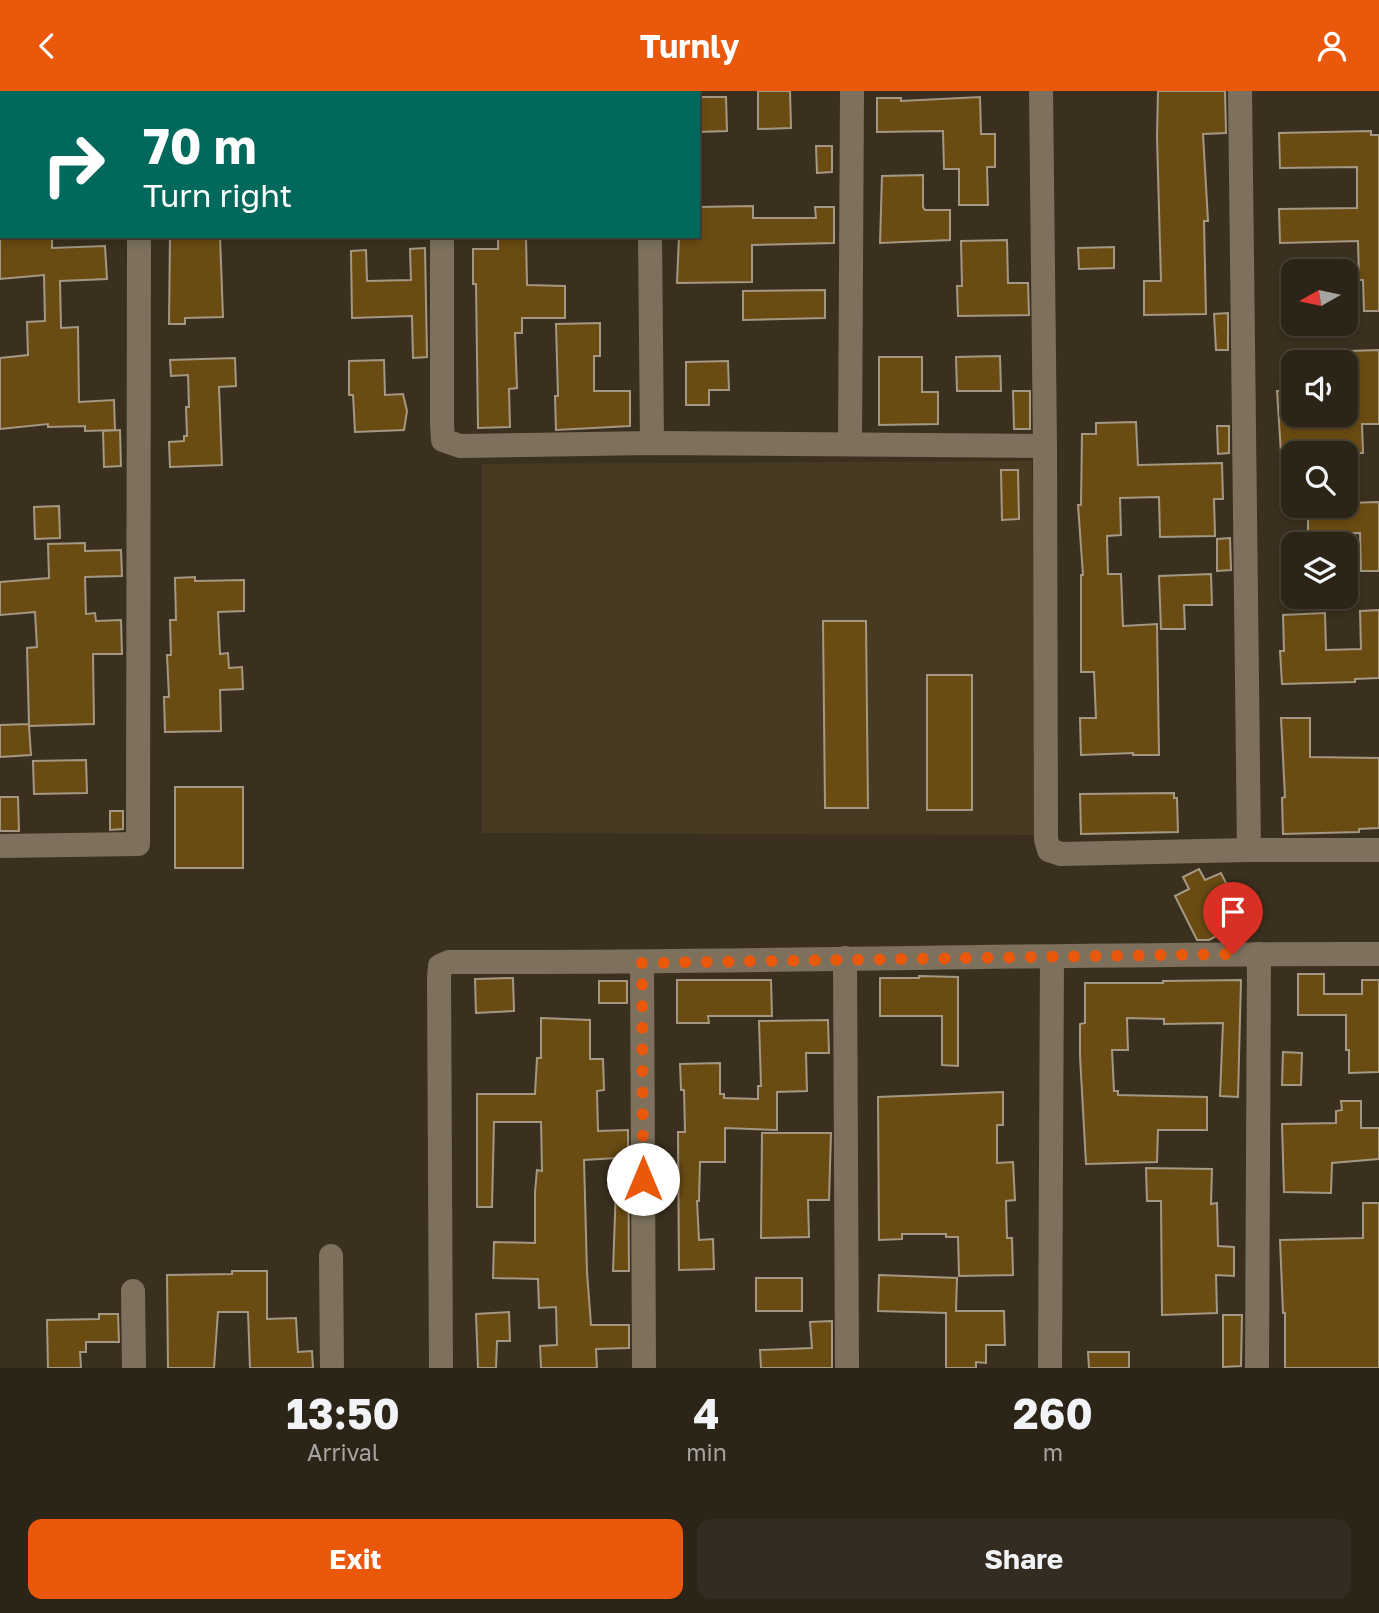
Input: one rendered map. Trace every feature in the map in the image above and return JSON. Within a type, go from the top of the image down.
[{"type":"street","points":[[850,444],[852,91]]},
{"type":"street","points":[[1041,91],[1046,839],[1049,851],[1061,854],[1379,850]]},
{"type":"street","points":[[1240,91],[1249,850]]},
{"type":"street","points":[[0,846],[138,843],[139,238]]},
{"type":"street","points":[[442,238],[443,440],[460,446],[652,443],[1045,446]]},
{"type":"street","points":[[650,238],[652,443]]},
{"type":"street","points":[[1257,1368],[1259,954]]},
{"type":"street","points":[[441,1368],[440,966],[449,962],[642,963],[845,958],[1379,954]]},
{"type":"street","points":[[1050,1368],[1052,957]]},
{"type":"street","points":[[845,958],[847,1368]]},
{"type":"street","points":[[642,963],[644,1368]]},
{"type":"street","points":[[331,1256],[332,1368]]},
{"type":"street","points":[[133,1291],[134,1368]]},
{"type":"shaded area","points":[[1032,461],[1038,835],[482,833],[482,464]]},
{"type":"building","points":[[758,91],[790,91],[791,128],[758,129]]},
{"type":"building","points":[[1158,91],[1225,91],[1226,133],[1203,134],[1208,221],[1204,221],[1206,314],[1144,315],[1144,281],[1161,281]]},
{"type":"building","points":[[700,97],[726,97],[727,131],[700,132]]},
{"type":"building","points":[[980,97],[981,134],[995,134],[995,167],[987,167],[988,205],[959,205],[959,169],[944,169],[943,131],[877,132],[877,98],[901,98],[901,101]]},
{"type":"building","points":[[1371,131],[1371,135],[1379,135],[1379,311],[1364,311],[1363,280],[1359,280],[1358,241],[1280,243],[1279,209],[1357,208],[1357,167],[1280,168],[1279,133]]},
{"type":"building","points":[[816,146],[832,146],[832,172],[817,173]]},
{"type":"building","points":[[923,175],[923,207],[925,210],[950,210],[950,240],[880,243],[882,176]]},
{"type":"building","points":[[753,206],[753,218],[816,218],[815,207],[834,207],[834,243],[752,245],[752,282],[677,283],[679,238],[700,238],[700,207]]},
{"type":"building","points":[[0,238],[52,238],[52,248],[105,246],[107,279],[60,281],[61,328],[78,327],[79,402],[114,400],[115,430],[85,431],[85,426],[48,427],[48,424],[0,429],[0,358],[28,355],[27,322],[45,321],[44,275],[0,279]]},
{"type":"building","points":[[170,238],[220,238],[223,317],[185,318],[185,324],[169,324]]},
{"type":"building","points":[[498,238],[526,238],[527,285],[565,286],[565,318],[522,318],[522,333],[515,333],[517,388],[509,389],[510,427],[478,428],[473,249],[498,249]]},
{"type":"building","points":[[1007,240],[1008,283],[1028,283],[1029,315],[958,316],[957,286],[962,286],[961,241]]},
{"type":"building","points":[[1114,247],[1114,268],[1079,269],[1078,248]]},
{"type":"building","points":[[425,248],[427,357],[413,358],[412,316],[352,318],[351,251],[366,250],[367,281],[411,280],[410,249]]},
{"type":"building","points":[[825,290],[825,318],[743,320],[743,291]]},
{"type":"building","points":[[1228,313],[1228,350],[1216,350],[1214,314]]},
{"type":"building","points":[[600,323],[600,356],[594,356],[594,391],[630,391],[630,426],[556,430],[556,324]]},
{"type":"building","points":[[1379,350],[1379,424],[1362,424],[1363,453],[1358,453],[1358,441],[1281,441],[1281,453],[1277,391],[1281,391],[1281,427],[1358,427],[1358,351]]},
{"type":"building","points":[[1000,356],[1001,391],[957,391],[956,357]]},
{"type":"building","points":[[879,357],[922,357],[922,392],[938,392],[938,424],[879,425]]},
{"type":"building","points":[[235,358],[236,386],[219,387],[222,465],[170,467],[169,442],[184,441],[184,436],[187,436],[186,407],[189,407],[188,375],[171,376],[170,360]]},
{"type":"building","points":[[384,360],[385,395],[403,394],[407,411],[404,430],[355,432],[353,395],[349,395],[349,361]]},
{"type":"building","points":[[728,361],[729,390],[709,390],[709,405],[686,405],[686,362]]},
{"type":"building","points":[[1013,391],[1030,391],[1030,429],[1014,429]]},
{"type":"building","points":[[1136,422],[1138,465],[1222,463],[1223,499],[1214,499],[1215,536],[1160,537],[1159,497],[1120,498],[1121,535],[1107,536],[1108,574],[1121,574],[1123,626],[1157,624],[1159,755],[1081,755],[1080,718],[1096,718],[1094,672],[1081,672],[1083,575],[1078,505],[1081,505],[1082,434],[1096,434],[1096,423]]},
{"type":"building","points":[[1217,426],[1229,426],[1229,453],[1218,454]]},
{"type":"building","points":[[120,430],[121,466],[104,467],[103,431]]},
{"type":"building","points":[[1001,470],[1018,470],[1019,519],[1002,520]]},
{"type":"building","points":[[1379,502],[1379,571],[1361,571],[1360,533],[1308,532],[1308,518],[1358,518],[1358,503]]},
{"type":"building","points":[[59,506],[60,538],[35,539],[34,507]]},
{"type":"building","points":[[1230,538],[1231,570],[1217,571],[1217,539]]},
{"type":"building","points":[[85,543],[85,551],[121,550],[122,576],[85,577],[86,614],[95,613],[96,621],[121,620],[122,654],[93,654],[94,724],[29,726],[31,755],[0,757],[0,725],[29,724],[27,648],[37,647],[35,612],[0,615],[0,582],[49,578],[48,544]]},
{"type":"building","points":[[1211,574],[1212,605],[1184,605],[1185,629],[1161,629],[1159,576]]},
{"type":"building","points":[[195,577],[195,581],[244,580],[244,611],[218,612],[220,654],[228,653],[229,668],[242,667],[243,689],[220,690],[221,731],[165,732],[164,697],[169,697],[167,655],[171,655],[170,620],[176,620],[175,578]]},
{"type":"building","points":[[1379,610],[1379,678],[1355,679],[1355,682],[1282,684],[1280,651],[1284,651],[1283,615],[1325,613],[1326,650],[1361,649],[1360,611]]},
{"type":"building","points":[[823,621],[866,621],[868,808],[825,808]]},
{"type":"building","points":[[927,675],[972,675],[972,810],[927,810]]},
{"type":"building","points":[[1281,718],[1310,718],[1310,757],[1379,758],[1379,828],[1359,829],[1359,832],[1283,834],[1282,798],[1285,797]]},
{"type":"building","points":[[86,760],[87,793],[34,794],[33,761]]},
{"type":"building","points":[[175,787],[243,787],[243,868],[175,868]]},
{"type":"building","points":[[1174,793],[1174,798],[1177,798],[1178,832],[1081,834],[1080,794]]},
{"type":"building","points":[[0,797],[18,797],[19,831],[0,831]]},
{"type":"building","points":[[110,811],[123,811],[123,829],[110,830]]},
{"type":"building","points":[[1199,869],[1205,880],[1221,873],[1245,921],[1209,940],[1197,940],[1175,896],[1189,889],[1183,877]]},
{"type":"building","points":[[1298,974],[1324,974],[1324,994],[1362,994],[1362,980],[1379,980],[1379,1072],[1349,1073],[1346,1015],[1298,1015]]},
{"type":"building","points":[[958,977],[958,1066],[942,1065],[942,1016],[880,1016],[880,978]]},
{"type":"building","points":[[513,978],[514,1011],[476,1013],[475,979]]},
{"type":"building","points":[[677,980],[771,980],[772,1016],[708,1016],[709,1023],[677,1023]]},
{"type":"building","points":[[1241,980],[1238,1097],[1220,1096],[1223,1023],[1164,1024],[1164,1019],[1127,1018],[1128,1050],[1112,1050],[1114,1091],[1118,1091],[1118,1095],[1207,1097],[1207,1130],[1158,1130],[1157,1162],[1086,1164],[1080,1056],[1080,1024],[1085,1023],[1085,983]]},
{"type":"building","points":[[599,981],[627,981],[627,1003],[599,1003]]},
{"type":"building","points":[[541,1018],[590,1020],[590,1059],[603,1059],[604,1090],[597,1091],[598,1131],[628,1130],[629,1271],[613,1271],[617,1158],[584,1160],[591,1325],[629,1325],[629,1348],[596,1349],[597,1368],[541,1368],[540,1346],[557,1345],[556,1307],[539,1308],[538,1279],[493,1278],[494,1242],[535,1243],[537,1170],[542,1171],[541,1122],[494,1122],[492,1207],[477,1207],[477,1094],[535,1094],[537,1058],[541,1058]]},
{"type":"building","points":[[828,1020],[829,1053],[806,1053],[807,1091],[777,1092],[777,1130],[725,1128],[725,1162],[700,1162],[697,1201],[699,1240],[713,1239],[714,1269],[679,1270],[678,1132],[685,1132],[680,1064],[720,1063],[720,1094],[724,1094],[724,1098],[758,1099],[758,1086],[761,1086],[759,1021]]},
{"type":"building","points":[[1283,1052],[1302,1053],[1301,1085],[1282,1085]]},
{"type":"building","points":[[1003,1092],[1003,1125],[997,1125],[997,1163],[1013,1162],[1015,1200],[1006,1201],[1007,1238],[1012,1238],[1013,1275],[959,1276],[958,1237],[946,1237],[946,1234],[902,1234],[902,1239],[879,1240],[878,1097]]},
{"type":"building","points":[[1341,1101],[1361,1101],[1361,1128],[1379,1128],[1379,1159],[1332,1163],[1331,1193],[1284,1192],[1282,1124],[1336,1123],[1336,1111],[1342,1110]]},
{"type":"building","points":[[762,1133],[831,1133],[829,1200],[808,1200],[809,1237],[761,1238]]},
{"type":"building","points":[[1146,1168],[1212,1169],[1211,1204],[1217,1203],[1218,1246],[1234,1247],[1234,1276],[1216,1275],[1217,1313],[1162,1315],[1161,1201],[1147,1201]]},
{"type":"building","points":[[1363,1203],[1379,1203],[1379,1368],[1285,1368],[1285,1313],[1280,1240],[1363,1238]]},
{"type":"building","points":[[232,1271],[267,1271],[267,1319],[296,1318],[298,1352],[312,1351],[313,1368],[250,1368],[248,1312],[218,1312],[214,1368],[168,1368],[167,1275],[232,1274]]},
{"type":"building","points":[[879,1275],[957,1278],[956,1311],[1004,1311],[1005,1345],[986,1345],[986,1363],[976,1362],[976,1368],[946,1368],[946,1313],[878,1311]]},
{"type":"building","points":[[756,1278],[802,1278],[802,1311],[756,1311]]},
{"type":"building","points":[[509,1312],[510,1341],[497,1341],[496,1368],[478,1368],[476,1314]]},
{"type":"building","points":[[99,1314],[118,1314],[119,1342],[86,1342],[86,1352],[80,1352],[81,1368],[48,1368],[47,1320],[99,1319]]},
{"type":"building","points":[[1223,1315],[1242,1315],[1241,1366],[1223,1367]]},
{"type":"building","points":[[832,1321],[832,1368],[761,1368],[760,1350],[812,1348],[810,1322]]},
{"type":"building","points":[[1088,1352],[1129,1352],[1129,1368],[1089,1368]]},
{"type":"route","points":[[643,1179],[642,963],[1233,954]]}]
